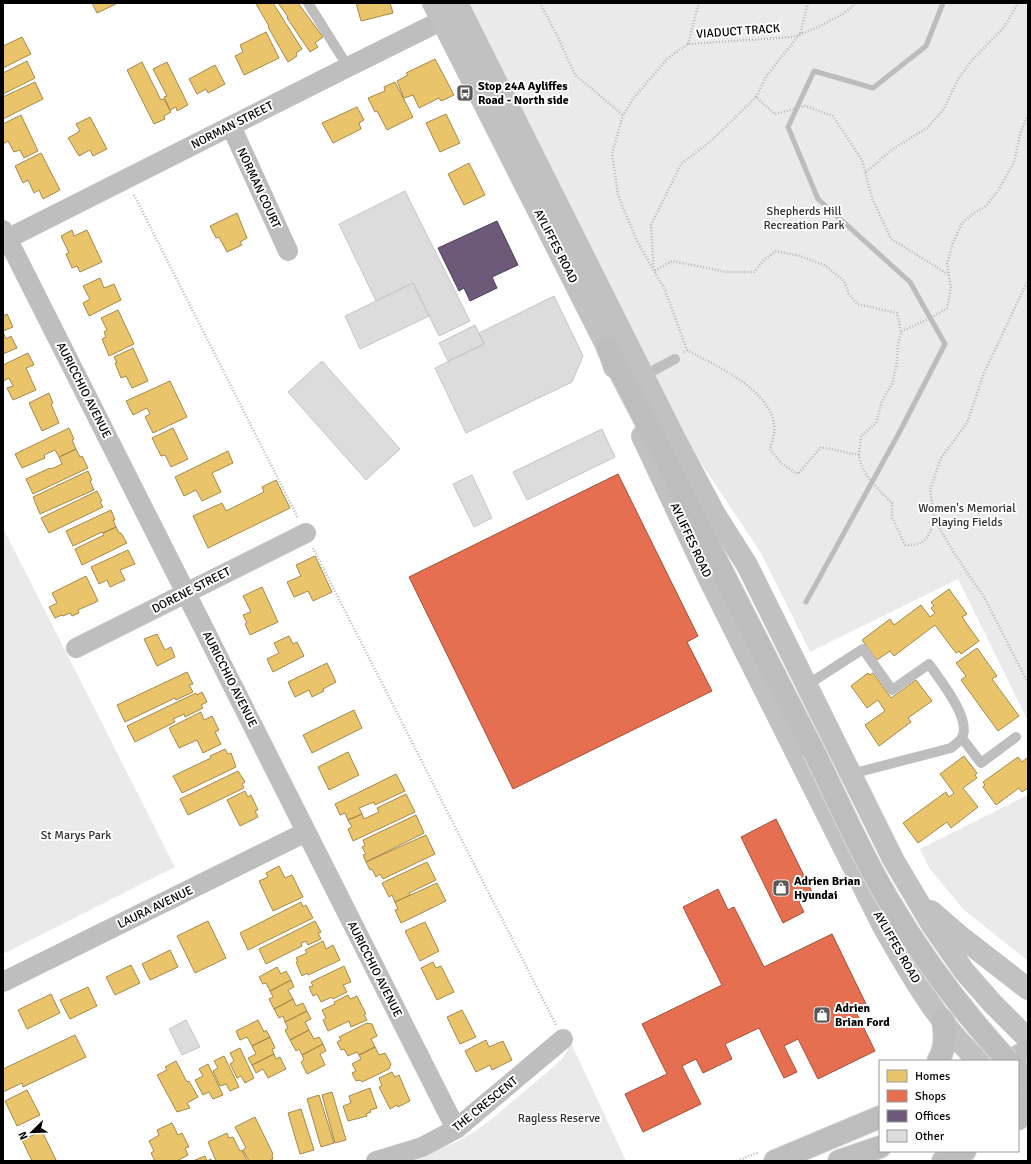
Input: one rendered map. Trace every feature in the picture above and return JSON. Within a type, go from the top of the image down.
[{"type":"highway","points":[[608,349],[666,459],[874,874],[920,950],[950,992],[974,1022],[1008,1060]]},
{"type":"highway","points":[[938,1060],[944,1049],[945,1043],[943,1020]]},
{"type":"highway","points":[[1011,1060],[1028,1052]]},
{"type":"highway","points":[[1019,1072],[1028,1080]]},
{"type":"highway","points":[[1019,1118],[1028,1112]]},
{"type":"highway","points":[[775,1161],[878,1118]]},
{"type":"highway","points":[[839,1161],[879,1147]]},
{"type":"highway","points":[[944,1161],[963,1152]]},
{"type":"main road","name":"AYLIFFES ROAD","points":[[459,7],[643,376],[708,502],[747,565],[894,861],[946,947],[964,971],[993,1004],[1028,1039]]},
{"type":"main road","name":"AYLIFFES ROAD","points":[[437,12],[608,349],[624,394],[645,443],[709,579],[883,926],[904,962],[943,1020],[961,1043],[977,1060]]},
{"type":"main road","points":[[915,898],[961,937],[1028,989]]},
{"type":"street","name":"NORMAN STREET","points":[[4,236],[126,179],[348,67],[437,12],[459,7]]},
{"type":"street","name":"NORMAN COURT","points":[[231,126],[288,251]]},
{"type":"street","name":"AURICCHIO AVENUE","points":[[4,236],[456,1129]]},
{"type":"street","name":"DORENE STREET","points":[[76,648],[306,533]]},
{"type":"street","name":"LAURA AVENUE","points":[[3,982],[306,832]]},
{"type":"street","name":"THE CRESCENT","points":[[376,1161],[422,1146],[456,1129],[563,1039]]},
{"type":"lane","points":[[308,3],[348,67]]},
{"type":"lane","points":[[643,376],[675,359]]},
{"type":"lane","points":[[807,685],[863,649],[892,690],[928,664],[954,702],[964,725],[962,738],[952,748],[851,774]]},
{"type":"lane","points":[[962,738],[981,763],[1016,737]]},
{"type":"path","points":[[540,3],[558,34],[574,75],[623,115]]},
{"type":"path","points":[[688,44],[699,3]]},
{"type":"path","points":[[808,3],[800,34],[767,75],[756,97],[712,140],[681,164],[650,225],[654,271],[672,261],[727,272],[754,272],[765,258],[776,251],[800,256],[826,266],[844,281],[849,294],[857,304],[897,313],[901,332],[898,344],[897,363],[892,384],[882,401],[876,423],[861,436],[859,455],[865,473],[892,503],[892,517],[906,545],[918,545],[925,541],[934,521]]},
{"type":"path","name":"VIADUCT TRACK","points":[[687,350],[665,290],[637,241],[618,195],[612,154],[623,115],[633,99],[668,58],[688,44],[793,37],[818,27],[843,14],[856,3]]},
{"type":"path","points":[[865,172],[893,149],[927,128],[940,114],[944,109],[958,79],[974,58],[1005,26],[1018,3]]},
{"type":"path","points":[[756,97],[775,114],[805,106],[833,116],[862,160],[872,198],[891,239],[948,274]]},
{"type":"path","points":[[901,332],[922,321],[938,315],[947,308],[951,287],[947,264],[953,243],[962,223],[974,213],[986,206],[998,191],[1014,162],[1021,131],[1028,115]]},
{"type":"path","points":[[126,179],[563,1039]]},
{"type":"path","points":[[1028,280],[984,373],[967,423],[941,458],[930,490],[934,521],[984,597],[1028,683]]},
{"type":"path","points":[[675,359],[687,350],[741,380],[754,392],[769,410],[775,426],[770,449],[782,464],[798,474],[821,447],[859,455]]},
{"type":"green space","name":"Shepherds Hill Recreation Park","points":[[457,3],[1028,3],[1028,721],[958,579],[810,652],[761,553],[643,376]]},
{"type":"green space","name":"St Marys Park","points":[[3,528],[175,867],[3,954]]},
{"type":"green space","points":[[1028,795],[1028,961],[964,910],[929,868],[920,849]]},
{"type":"green space","name":"Ragless Reserve","points":[[571,1043],[626,1161],[403,1161],[444,1147],[477,1130],[563,1058]]},
{"type":"building: Homes","points":[[92,3],[118,3],[97,13]]},
{"type":"building: Homes","points":[[273,3],[302,49],[296,53],[297,56],[288,62],[256,4]]},
{"type":"building: Homes","points":[[278,3],[298,3],[323,37],[315,43],[318,47],[310,52]]},
{"type":"building: Homes","points":[[356,3],[390,3],[393,13],[361,21]]},
{"type":"building: Homes","points":[[266,32],[279,58],[244,75],[235,56],[243,52],[240,45]]},
{"type":"building: Homes","points":[[22,37],[31,54],[3,68],[3,46]]},
{"type":"building: Homes","points":[[435,59],[454,95],[441,101],[439,98],[419,108],[413,95],[404,98],[397,81],[408,75],[406,73]]},
{"type":"building: Homes","points":[[27,61],[35,78],[3,94],[3,73]]},
{"type":"building: Homes","points":[[142,62],[161,100],[164,99],[171,112],[164,116],[165,119],[154,124],[127,70]]},
{"type":"building: Homes","points":[[167,62],[188,105],[177,111],[176,107],[170,110],[164,97],[167,96],[153,69]]},
{"type":"building: Homes","points":[[215,65],[225,84],[208,93],[206,89],[197,94],[189,79]]},
{"type":"building: Homes","points":[[35,82],[43,99],[3,119],[3,97]]},
{"type":"building: Homes","points":[[395,82],[413,117],[387,130],[368,98],[385,91],[384,87]]},
{"type":"building: Homes","points":[[357,107],[364,120],[359,123],[361,129],[333,143],[322,123]]},
{"type":"building: Homes","points":[[446,114],[460,143],[440,152],[426,123]]},
{"type":"building: Homes","points":[[21,115],[38,151],[24,158],[20,150],[14,152],[8,141],[3,144],[3,124]]},
{"type":"building: Homes","points":[[90,117],[107,149],[93,156],[90,150],[79,156],[68,138],[80,131],[76,124]]},
{"type":"building: Homes","points":[[41,153],[60,190],[43,199],[39,190],[34,193],[28,180],[23,183],[15,166]]},
{"type":"building: Homes","points":[[469,163],[485,195],[464,205],[448,174]]},
{"type":"building: Homes","points":[[237,213],[247,238],[240,242],[242,245],[227,252],[219,237],[216,238],[210,226]]},
{"type":"building: Homes","points":[[72,230],[74,236],[87,230],[102,262],[80,272],[77,266],[72,268],[66,254],[69,253],[61,236]]},
{"type":"building: Homes","points":[[100,278],[104,288],[114,284],[121,300],[89,316],[83,303],[90,299],[83,286]]},
{"type":"building: Homes","points":[[118,310],[134,344],[109,356],[102,339],[106,337],[104,332],[107,330],[101,318]]},
{"type":"building: Homes","points":[[7,314],[13,327],[3,331],[3,316]]},
{"type":"building: Homes","points":[[3,332],[6,339],[11,336],[17,348],[3,354]]},
{"type":"building: Homes","points":[[133,348],[148,381],[132,388],[126,376],[121,378],[114,357]]},
{"type":"building: Homes","points":[[28,353],[34,365],[26,368],[36,390],[13,400],[7,388],[13,386],[9,378],[3,381],[3,365]]},
{"type":"building: Homes","points":[[170,381],[187,417],[153,433],[145,417],[150,414],[147,408],[133,415],[126,401]]},
{"type":"building: Homes","points":[[49,393],[53,403],[51,404],[59,423],[42,431],[29,403]]},
{"type":"building: Homes","points":[[69,428],[74,439],[72,440],[76,449],[59,457],[55,450],[44,455],[45,458],[22,468],[15,454]]},
{"type":"building: Homes","points":[[173,428],[188,459],[171,467],[165,455],[161,456],[152,438]]},
{"type":"building: Homes","points":[[76,449],[80,457],[82,456],[88,468],[33,494],[26,479],[62,464],[59,457]]},
{"type":"building: Homes","points":[[228,451],[233,463],[212,473],[221,492],[202,501],[196,490],[184,496],[175,477]]},
{"type":"building: Homes","points":[[88,471],[94,490],[40,514],[33,497]]},
{"type":"building: Homes","points":[[276,480],[290,508],[208,548],[193,516],[222,503],[226,511],[264,492],[262,487]]},
{"type":"building: Homes","points":[[97,491],[103,507],[49,533],[41,518]]},
{"type":"building: Homes","points":[[111,510],[116,527],[73,546],[66,531]]},
{"type":"building: Homes","points":[[116,527],[127,543],[82,565],[75,549],[104,535],[103,533]]},
{"type":"building: Homes","points":[[128,550],[135,564],[120,570],[125,580],[110,587],[107,580],[99,584],[91,567]]},
{"type":"building: Homes","points":[[315,556],[332,592],[313,601],[308,591],[294,597],[287,582],[301,576],[296,565]]},
{"type":"building: Homes","points":[[86,576],[98,601],[78,610],[79,613],[72,616],[70,613],[55,618],[49,607],[57,603],[52,593]]},
{"type":"building: Homes","points":[[262,587],[278,622],[250,635],[243,615],[251,612],[243,596]]},
{"type":"building: Homes","points":[[949,589],[967,614],[962,617],[979,641],[961,654],[959,651],[956,653],[935,625],[894,656],[890,651],[877,660],[862,640],[890,619],[894,625],[921,605],[930,617],[935,613],[931,608],[934,606],[931,602]]},
{"type":"building: Homes","points":[[157,634],[165,650],[171,647],[175,657],[157,666],[144,639]]},
{"type":"building: Homes","points":[[289,636],[293,644],[297,642],[304,656],[273,672],[267,659],[279,653],[274,643]]},
{"type":"building: Homes","points":[[977,648],[997,676],[992,679],[1019,716],[998,731],[961,680],[966,676],[956,663]]},
{"type":"building: Homes","points":[[327,663],[336,682],[323,689],[324,691],[312,697],[309,690],[295,697],[288,682]]},
{"type":"building: Homes","points":[[187,672],[193,684],[189,685],[193,692],[176,700],[175,698],[125,722],[117,705]]},
{"type":"building: Homes","points":[[868,673],[870,675],[873,673],[891,698],[916,680],[932,701],[908,718],[911,722],[879,746],[865,725],[885,711],[878,700],[867,708],[851,686]]},
{"type":"building: Homes","points":[[202,692],[207,702],[201,705],[203,708],[185,717],[184,714],[173,719],[175,722],[135,742],[127,726],[196,693],[197,695]]},
{"type":"building: Homes","points":[[354,710],[362,728],[312,753],[303,735]]},
{"type":"building: Homes","points":[[201,712],[204,720],[212,716],[219,730],[215,732],[221,744],[203,753],[197,740],[179,748],[169,728]]},
{"type":"building: Homes","points":[[225,749],[228,754],[231,753],[236,767],[182,793],[173,776],[211,758],[210,756]]},
{"type":"building: Homes","points":[[348,752],[359,775],[329,790],[318,767]]},
{"type":"building: Homes","points":[[964,756],[977,773],[975,775],[977,778],[963,788],[978,807],[951,828],[947,822],[918,843],[903,823],[946,792],[949,797],[954,793],[940,774]]},
{"type":"building: Homes","points":[[1018,757],[1022,762],[1028,757],[1028,788],[1022,792],[1019,788],[996,805],[983,787],[985,785],[983,782]]},
{"type":"building: Homes","points":[[238,771],[245,782],[242,784],[244,788],[188,815],[180,799]]},
{"type":"building: Homes","points":[[396,774],[405,791],[375,805],[374,802],[359,808],[362,814],[348,820],[345,813],[340,815],[335,804]]},
{"type":"building: Homes","points":[[245,791],[248,797],[251,795],[258,810],[255,811],[258,817],[240,826],[227,800]]},
{"type":"building: Homes","points":[[406,794],[415,812],[353,841],[348,829],[352,827],[348,820],[362,814],[364,819],[379,812],[377,808]]},
{"type":"building: Homes","points":[[416,815],[424,833],[366,862],[363,855],[366,854],[362,847],[365,846],[363,840]]},
{"type":"building: Homes","points":[[426,835],[435,854],[383,879],[380,874],[376,877],[372,869],[370,870],[366,862]]},
{"type":"building: Homes","points":[[427,862],[436,880],[409,893],[410,895],[395,902],[392,895],[389,897],[382,883]]},
{"type":"building: Homes","points":[[279,866],[285,878],[292,875],[303,897],[273,911],[259,881],[268,877],[266,873]]},
{"type":"building: Homes","points":[[437,883],[446,901],[401,923],[395,910],[398,909],[395,902]]},
{"type":"building: Homes","points":[[301,902],[303,907],[306,905],[313,918],[248,950],[240,933]]},
{"type":"building: Homes","points":[[208,921],[226,958],[195,973],[177,936]]},
{"type":"building: Homes","points":[[315,921],[321,932],[318,933],[321,939],[308,945],[306,941],[301,943],[302,946],[266,964],[259,949]]},
{"type":"building: Homes","points":[[425,922],[439,951],[420,961],[405,931]]},
{"type":"building: Homes","points":[[323,941],[326,949],[333,945],[340,960],[308,975],[307,973],[302,976],[296,962],[298,961],[296,958],[307,953],[305,950]]},
{"type":"building: Homes","points":[[170,950],[178,967],[150,980],[142,964]]},
{"type":"building: Homes","points":[[433,962],[436,968],[441,966],[454,992],[437,1000],[421,968]]},
{"type":"building: Homes","points":[[131,965],[140,983],[115,995],[106,977]]},
{"type":"building: Homes","points":[[344,966],[351,982],[343,985],[347,992],[333,999],[332,997],[321,1002],[317,994],[313,996],[309,987],[313,986],[311,982]]},
{"type":"building: Homes","points":[[277,967],[281,974],[286,971],[291,980],[270,991],[266,983],[263,984],[259,977]]},
{"type":"building: Homes","points":[[291,980],[294,987],[288,990],[293,999],[274,1009],[269,999],[273,997],[270,991]]},
{"type":"building: Homes","points":[[88,987],[97,1006],[70,1019],[60,1000]]},
{"type":"building: Homes","points":[[51,994],[60,1013],[27,1029],[18,1010]]},
{"type":"building: Homes","points":[[348,995],[350,999],[357,996],[366,1014],[364,1015],[367,1020],[351,1027],[349,1021],[328,1031],[323,1020],[326,1018],[322,1010],[335,1004],[334,1002]]},
{"type":"building: Homes","points":[[293,999],[296,1006],[303,1003],[307,1011],[285,1022],[283,1016],[279,1018],[274,1009]]},
{"type":"building: Homes","points":[[462,1010],[476,1037],[460,1044],[447,1017]]},
{"type":"building: Homes","points":[[307,1011],[311,1019],[305,1022],[309,1030],[290,1040],[285,1030],[288,1028],[285,1022]]},
{"type":"building: Homes","points":[[258,1020],[264,1032],[266,1030],[270,1037],[252,1046],[247,1037],[240,1040],[236,1031]]},
{"type":"building: Homes","points":[[367,1023],[372,1024],[377,1036],[371,1039],[375,1047],[359,1055],[357,1052],[348,1056],[344,1049],[341,1050],[337,1042],[341,1040],[339,1037]]},
{"type":"building: Homes","points":[[309,1030],[314,1039],[319,1037],[323,1044],[302,1055],[299,1049],[296,1051],[290,1040]]},
{"type":"building: Homes","points":[[75,1035],[86,1057],[23,1087],[22,1083],[3,1092],[3,1069]]},
{"type":"building: Homes","points":[[270,1037],[275,1048],[272,1049],[274,1054],[252,1065],[248,1058],[256,1054],[252,1046]]},
{"type":"building: Homes","points":[[486,1040],[489,1047],[503,1041],[512,1060],[492,1070],[490,1065],[476,1072],[465,1051]]},
{"type":"building: Homes","points":[[323,1044],[326,1051],[320,1054],[325,1065],[307,1074],[301,1062],[304,1060],[302,1055]]},
{"type":"building: Homes","points":[[375,1047],[379,1055],[385,1053],[391,1064],[389,1069],[362,1082],[360,1080],[356,1081],[352,1073],[356,1071],[352,1064],[361,1059],[359,1055]]},
{"type":"building: Homes","points":[[240,1048],[254,1078],[245,1083],[241,1076],[237,1078],[230,1064],[234,1061],[230,1053]]},
{"type":"building: Homes","points":[[274,1054],[276,1059],[280,1057],[286,1069],[268,1078],[263,1069],[256,1073],[252,1065]]},
{"type":"building: Homes","points":[[224,1056],[239,1087],[230,1091],[226,1084],[220,1086],[213,1071],[218,1068],[214,1061]]},
{"type":"building: Homes","points":[[176,1061],[187,1082],[189,1081],[198,1097],[187,1103],[190,1108],[177,1112],[157,1075],[167,1070],[165,1067]]},
{"type":"building: Homes","points":[[208,1064],[223,1095],[213,1099],[209,1092],[203,1095],[195,1080],[203,1076],[199,1069]]},
{"type":"building: Homes","points":[[392,1072],[395,1077],[399,1075],[410,1101],[390,1109],[379,1087],[382,1086],[379,1078]]},
{"type":"building: Homes","points":[[370,1088],[377,1108],[370,1110],[371,1112],[366,1114],[367,1116],[348,1121],[343,1106],[351,1103],[349,1096]]},
{"type":"building: Homes","points":[[27,1090],[40,1115],[17,1126],[5,1101]]},
{"type":"building: Homes","points":[[332,1092],[346,1140],[335,1143],[322,1095]]},
{"type":"building: Homes","points":[[319,1095],[334,1143],[321,1147],[307,1099]]},
{"type":"building: Homes","points":[[301,1109],[314,1150],[300,1154],[288,1113]]},
{"type":"building: Homes","points":[[255,1117],[273,1154],[273,1159],[268,1161],[249,1161],[243,1150],[246,1148],[235,1127]]},
{"type":"building: Homes","points":[[172,1123],[178,1135],[182,1133],[189,1147],[185,1148],[188,1155],[177,1161],[155,1161],[151,1153],[154,1151],[149,1141],[159,1135],[157,1130]]},
{"type":"building: Homes","points":[[42,1131],[56,1160],[32,1161],[22,1140]]},
{"type":"building: Homes","points":[[227,1133],[229,1138],[233,1137],[240,1151],[242,1150],[247,1161],[216,1161],[208,1142]]},
{"type":"building: Homes","points":[[205,1156],[207,1161],[193,1161]]},
{"type":"building: Shops","points":[[618,474],[698,636],[687,642],[712,691],[513,789],[409,577]]},
{"type":"building: Shops","points":[[776,819],[813,894],[799,902],[804,912],[783,923],[741,837]]},
{"type":"building: Shops","points":[[718,889],[728,910],[734,907],[764,967],[832,934],[867,1006],[856,1012],[875,1051],[818,1079],[798,1039],[784,1046],[797,1072],[784,1078],[759,1028],[725,1044],[732,1059],[703,1073],[696,1059],[682,1066],[701,1104],[643,1132],[625,1094],[667,1074],[642,1024],[722,985],[683,907]]},
{"type":"building: Offices","points":[[497,221],[518,265],[492,277],[497,288],[470,301],[464,288],[459,291],[438,248]]},
{"type":"building: Other","points":[[405,191],[470,321],[439,336],[413,283],[376,301],[339,224]]},
{"type":"building: Other","points":[[413,283],[429,316],[360,349],[345,316]]},
{"type":"building: Other","points":[[554,296],[583,356],[572,382],[466,433],[435,368],[484,344],[479,333]]},
{"type":"building: Other","points":[[475,325],[484,344],[448,361],[439,343]]},
{"type":"building: Other","points":[[322,361],[400,449],[366,480],[288,392]]},
{"type":"building: Other","points":[[602,429],[615,457],[527,500],[513,472]]},
{"type":"building: Other","points":[[472,475],[492,518],[474,527],[453,484]]},
{"type":"building: Other","points":[[186,1020],[200,1047],[182,1055],[169,1029]]},
{"type":"waterway","points":[[806,602],[899,433],[945,344],[910,282],[818,199],[788,127],[814,71],[873,88],[926,46],[943,3]]},
{"type":"place","name":"Stop 24A Ayliffes Road - North side","points":[[465,93]]},
{"type":"place","name":"Adrien Brian Hyundai","points":[[781,888]]},
{"type":"place","name":"Adrien Brian Ford","points":[[822,1015]]},
{"type":"park label","name":"Women's Memorial Playing Fields","points":[[967,515]]}]
